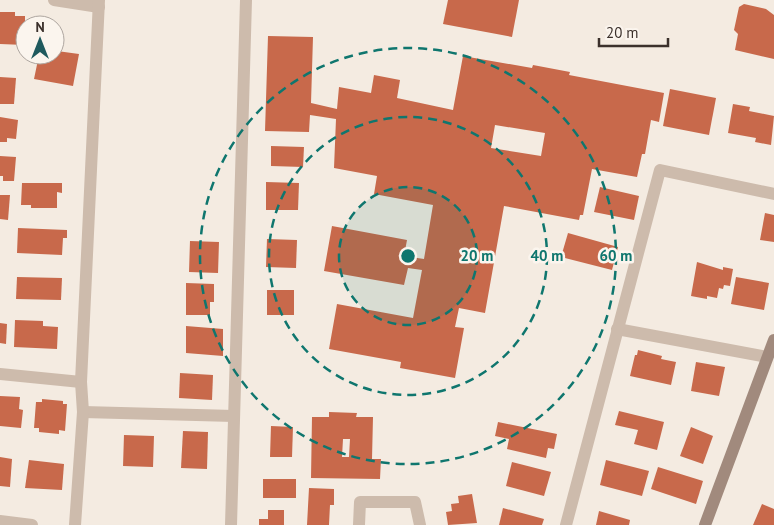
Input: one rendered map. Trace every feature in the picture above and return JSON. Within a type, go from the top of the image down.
[{"type":"street","points":[[54,0],[99,3],[81,382],[83,412],[75,525]]},
{"type":"street","points":[[231,525],[246,0]]},
{"type":"street","points":[[566,525],[660,170],[774,194]]},
{"type":"street","points":[[617,328],[767,357]]},
{"type":"street","points":[[705,525],[774,340]]},
{"type":"street","points":[[0,374],[81,382]]},
{"type":"street","points":[[83,412],[234,416]]},
{"type":"street","points":[[359,525],[360,502],[415,502],[420,525]]},
{"type":"street","points":[[0,521],[32,525]]},
{"type":"building","points":[[448,0],[519,0],[512,37],[443,24]]},
{"type":"building","points":[[744,4],[766,9],[774,15],[774,59],[735,50],[738,34],[734,30],[739,7]]},
{"type":"building","points":[[0,12],[15,12],[15,45],[0,44]]},
{"type":"building","points":[[268,36],[313,37],[311,103],[337,109],[339,87],[371,93],[374,75],[400,80],[397,98],[453,110],[463,56],[532,68],[533,65],[570,72],[569,75],[664,93],[659,122],[651,120],[645,154],[642,154],[637,177],[592,169],[583,215],[580,215],[579,220],[504,206],[485,313],[459,308],[455,327],[464,328],[455,378],[400,368],[401,362],[329,349],[337,304],[413,318],[422,270],[408,268],[404,285],[324,271],[332,226],[407,240],[404,256],[424,259],[433,205],[374,194],[377,176],[334,168],[336,119],[310,115],[309,132],[265,131]],"holes":[[[495,125],[545,133],[541,156],[491,148]]]},
{"type":"building","points":[[65,52],[79,54],[73,86],[34,79],[37,65],[65,65]]},
{"type":"building","points":[[0,77],[16,78],[14,104],[0,104]]},
{"type":"building","points":[[670,89],[716,98],[709,135],[663,126]]},
{"type":"building","points":[[733,104],[750,107],[749,111],[774,116],[771,145],[755,142],[756,138],[728,133]]},
{"type":"building","points":[[0,117],[18,120],[16,139],[7,138],[7,142],[0,142]]},
{"type":"building","points":[[271,146],[304,147],[303,167],[271,166]]},
{"type":"building","points":[[0,156],[16,157],[14,181],[3,181],[3,176],[0,176]]},
{"type":"building","points":[[266,182],[299,183],[298,210],[266,210]]},
{"type":"building","points":[[22,183],[62,183],[62,193],[57,192],[57,208],[31,208],[31,205],[21,205]]},
{"type":"building","points":[[600,187],[639,196],[634,220],[594,212]]},
{"type":"building","points":[[0,195],[10,195],[8,220],[0,219]]},
{"type":"building","points":[[765,213],[774,215],[774,242],[760,240]]},
{"type":"building","points":[[18,228],[67,230],[67,238],[63,238],[62,255],[17,253]]},
{"type":"building","points":[[568,233],[618,247],[612,270],[561,257]]},
{"type":"building","points":[[267,239],[297,240],[296,268],[266,267]]},
{"type":"building","points":[[190,241],[219,242],[218,273],[189,272]]},
{"type":"building","points":[[697,262],[723,270],[723,267],[733,269],[730,286],[724,285],[723,289],[719,288],[717,298],[707,296],[707,299],[691,296]]},
{"type":"building","points":[[17,277],[62,278],[61,300],[16,299]]},
{"type":"building","points":[[736,277],[769,283],[764,310],[731,304]]},
{"type":"building","points":[[186,283],[214,284],[214,302],[210,302],[210,315],[186,315]]},
{"type":"building","points":[[267,290],[294,290],[294,315],[267,315]]},
{"type":"building","points":[[15,320],[43,321],[43,326],[58,327],[57,349],[14,347]]},
{"type":"building","points":[[0,323],[7,324],[6,344],[0,343]]},
{"type":"building","points":[[186,326],[223,329],[223,356],[186,353]]},
{"type":"building","points":[[638,350],[662,356],[661,359],[676,362],[671,385],[630,376]]},
{"type":"building","points":[[696,362],[725,367],[719,396],[691,391]]},
{"type":"building","points":[[180,373],[213,375],[212,400],[179,398]]},
{"type":"building","points":[[0,396],[20,397],[19,409],[23,410],[21,428],[0,426]]},
{"type":"building","points":[[42,399],[63,401],[63,404],[67,404],[65,431],[59,430],[59,434],[39,432],[39,428],[34,428],[36,402],[42,402]]},
{"type":"building","points":[[619,411],[664,422],[657,450],[634,444],[638,430],[615,425]]},
{"type":"building","points":[[329,412],[357,413],[356,417],[373,417],[372,459],[381,459],[380,479],[311,478],[312,417],[329,417]],"holes":[[[343,439],[350,439],[349,457],[342,457]]]},
{"type":"building","points":[[498,422],[557,434],[554,449],[548,448],[546,458],[507,449],[509,439],[495,436]]},
{"type":"building","points":[[271,426],[293,427],[292,457],[270,457]]},
{"type":"building","points":[[691,427],[713,436],[703,464],[680,456]]},
{"type":"building","points":[[183,431],[208,432],[207,469],[181,468]]},
{"type":"building","points":[[124,435],[154,436],[153,467],[123,466]]},
{"type":"building","points":[[0,457],[12,459],[10,487],[0,486]]},
{"type":"building","points":[[29,460],[64,464],[62,490],[25,488]]},
{"type":"building","points":[[606,460],[649,471],[642,496],[600,485]]},
{"type":"building","points":[[512,462],[551,472],[544,496],[506,486]]},
{"type":"building","points":[[658,467],[703,481],[696,504],[651,489]]},
{"type":"building","points":[[263,479],[296,479],[296,498],[263,498]]},
{"type":"building","points":[[309,488],[334,489],[334,505],[330,505],[329,525],[307,525]]},
{"type":"building","points":[[472,494],[477,523],[448,525],[446,512],[452,511],[451,504],[459,503],[458,496]]},
{"type":"building","points":[[762,504],[774,509],[774,525],[753,525]]},
{"type":"building","points":[[503,508],[544,519],[542,525],[499,525]]},
{"type":"building","points":[[268,510],[284,510],[284,525],[259,525],[259,519],[268,519]]},
{"type":"building","points":[[599,511],[630,520],[629,525],[596,525]]}]
